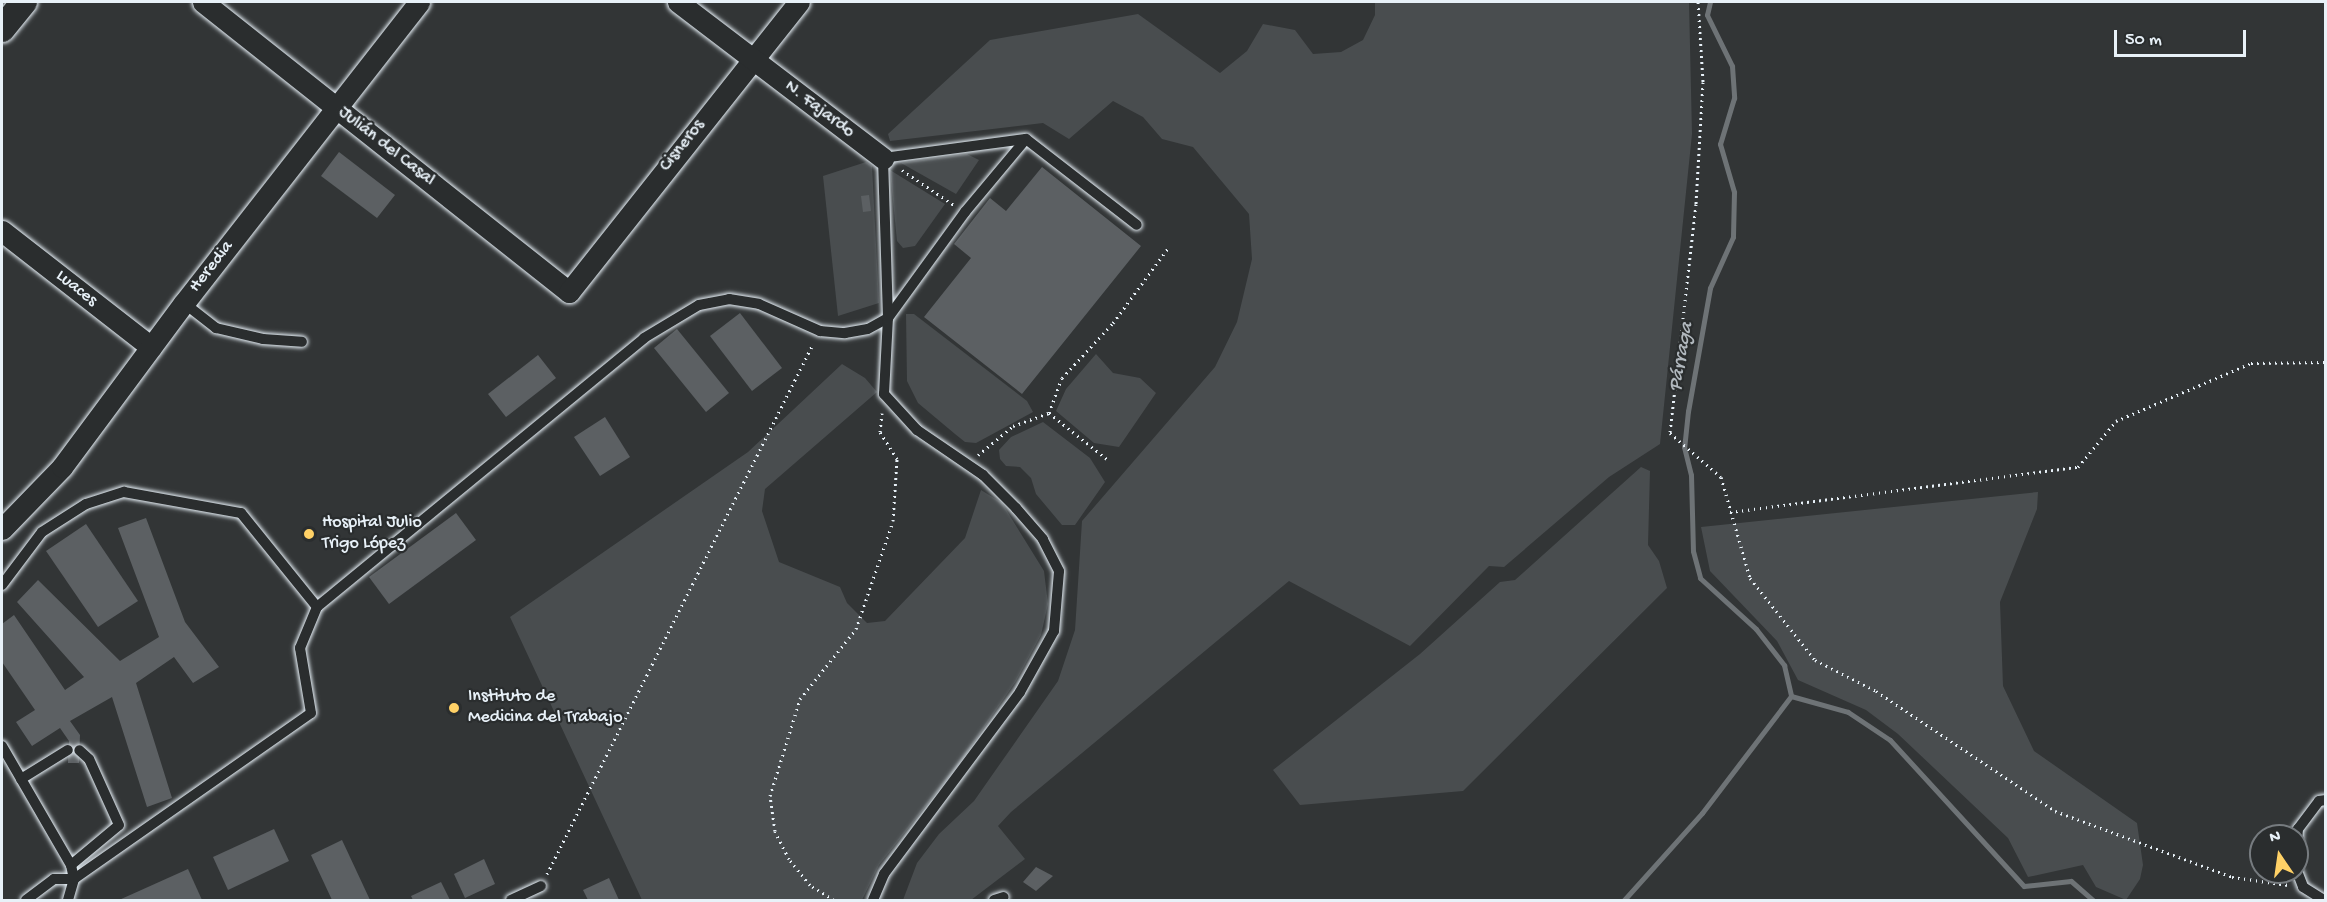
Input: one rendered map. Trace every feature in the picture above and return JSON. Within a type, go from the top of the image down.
[{"type":"street","points":[[2,29],[24,2]]},
{"type":"street","name":"Julián del Casal","points":[[203,2],[568,292]]},
{"type":"street","name":"Heredia","points":[[2,529],[62,467],[184,303],[338,109],[419,2]]},
{"type":"street","name":"N. Fajardo","points":[[678,2],[882,158]]},
{"type":"street","name":"Cisneros","points":[[568,292],[799,2]]},
{"type":"street","name":"Luaces","points":[[2,231],[151,347]]},
{"type":"lane","points":[[26,900],[54,879],[74,879],[311,713],[300,648],[317,607],[644,338],[699,305],[729,299],[759,304],[820,331],[845,333],[888,318],[965,212],[1026,139]]},
{"type":"lane","points":[[873,900],[884,874],[1020,692],[1054,631],[1059,571],[1043,539],[983,475],[917,430],[884,394],[888,318],[882,158],[1026,139],[1137,225]]},
{"type":"lane","points":[[184,303],[216,328],[263,339],[302,342]]},
{"type":"lane","points":[[2,583],[42,532],[86,504],[124,492],[241,513],[317,607]]},
{"type":"lane","points":[[2,746],[71,865],[74,879],[68,900]]},
{"type":"lane","points":[[21,779],[74,750],[89,759],[119,825],[71,865]]},
{"type":"lane","points":[[2302,824],[2319,801],[2325,800]]},
{"type":"lane","points":[[2302,884],[2324,900]]},
{"type":"lane","points":[[511,900],[541,886]]},
{"type":"path","points":[[1698,2],[1703,82],[1696,204],[1670,433],[1721,477],[1750,578],[1815,660],[1876,691],[2055,811],[2232,877],[2303,887]]},
{"type":"path","points":[[882,158],[965,212]]},
{"type":"path","points":[[967,464],[1013,426],[1048,413],[1062,378],[1113,323],[1168,248]]},
{"type":"path","points":[[541,886],[820,331]]},
{"type":"path","points":[[1730,512],[2078,467],[2116,421],[2251,363],[2325,362]]},
{"type":"path","points":[[834,900],[810,885],[789,859],[775,831],[770,796],[800,699],[856,628],[892,521],[897,459],[880,432],[884,394]]},
{"type":"path","points":[[1048,413],[1108,460]]},
{"type":"shaded area","points":[[1375,2],[1689,2],[1692,134],[1660,444],[1609,477],[1504,567],[1489,566],[1410,646],[1289,581],[1011,812],[998,826],[1025,859],[971,900],[903,900],[917,863],[939,834],[974,801],[1058,681],[1075,630],[1082,521],[1215,367],[1237,322],[1252,259],[1249,214],[1193,147],[1162,139],[1143,117],[1113,101],[1069,139],[1043,123],[890,141],[888,134],[990,40],[1138,14],[1220,73],[1247,51],[1263,24],[1295,30],[1313,54],[1341,52],[1363,40],[1375,15]]},
{"type":"shaded area","points":[[967,154],[979,160],[956,194],[901,163]]},
{"type":"shaded area","points":[[866,162],[872,166],[879,303],[838,316],[823,176]]},
{"type":"shaded area","points":[[890,170],[945,204],[915,246],[903,248],[897,241]]},
{"type":"shaded area","points":[[906,314],[914,314],[1027,401],[1033,412],[976,443],[965,442],[918,403],[907,381]]},
{"type":"shaded area","points":[[1096,354],[1113,373],[1140,378],[1156,393],[1119,447],[1094,443],[1056,411],[1066,389]]},
{"type":"shaded area","points":[[842,364],[865,378],[877,392],[765,489],[762,511],[779,562],[840,587],[847,603],[867,623],[885,621],[965,538],[981,490],[1002,503],[1044,571],[1048,604],[1041,635],[1016,681],[959,764],[879,865],[862,900],[642,900],[510,617],[748,452]]},
{"type":"shaded area","points":[[1043,422],[1090,458],[1105,482],[1075,525],[1062,525],[1036,494],[1031,478],[1020,467],[1006,466],[1000,459],[999,450],[1011,437]]},
{"type":"shaded area","points":[[1641,467],[1650,471],[1648,545],[1659,561],[1667,588],[1463,791],[1300,805],[1273,770],[1420,654],[1500,582],[1515,580]]},
{"type":"shaded area","points":[[2038,492],[2037,509],[2000,602],[2003,686],[2034,751],[2137,823],[2143,865],[2140,879],[2126,900],[2096,887],[2083,865],[2028,877],[2008,838],[1898,734],[1866,710],[1798,680],[1777,641],[1710,571],[1701,527]]},
{"type":"building","points":[[339,152],[395,195],[377,218],[321,176]]},
{"type":"building","points":[[1042,167],[1141,246],[1022,394],[924,317],[971,258],[954,244],[990,198],[1006,211]]},
{"type":"building","points":[[869,195],[871,211],[863,212],[861,196]]},
{"type":"building","points":[[740,313],[782,368],[752,391],[710,336]]},
{"type":"building","points":[[677,329],[729,393],[706,412],[654,348]]},
{"type":"building","points":[[538,355],[556,378],[506,417],[488,394]]},
{"type":"building","points":[[605,417],[630,457],[600,476],[574,437]]},
{"type":"building","points":[[456,513],[476,540],[389,604],[369,577]]},
{"type":"building","points":[[146,518],[185,622],[219,667],[193,683],[174,657],[136,683],[172,798],[147,807],[112,697],[70,721],[80,735],[79,763],[68,763],[69,741],[60,728],[32,746],[16,722],[35,710],[2,662],[2,624],[14,615],[65,690],[84,677],[17,602],[38,580],[120,661],[159,637],[118,528]]},
{"type":"building","points":[[86,524],[138,601],[98,627],[46,551]]},
{"type":"building","points":[[274,829],[289,861],[228,890],[213,857]]},
{"type":"building","points":[[342,840],[370,900],[332,900],[311,855]]},
{"type":"building","points":[[484,859],[495,884],[465,898],[454,874]]},
{"type":"building","points":[[1036,867],[1053,876],[1036,891],[1023,882]]},
{"type":"building","points":[[188,869],[202,900],[119,900]]},
{"type":"building","points":[[609,878],[619,900],[588,900],[583,890]]},
{"type":"building","points":[[441,882],[450,900],[413,900],[411,896]]},
{"type":"waterway","name":"Párraga","points":[[1710,2],[1707,15],[1732,66],[1734,98],[1720,144],[1734,192],[1733,237],[1710,288],[1688,411],[1684,447],[1691,475],[1693,551],[1700,578],[1756,629],[1784,665],[1791,696]]},
{"type":"waterway","points":[[1791,696],[1848,712],[1890,740],[2024,886],[2071,881],[2093,900]]},
{"type":"waterway","points":[[1624,900],[1702,813],[1791,696]]},
{"type":"place","name":"Hospital Julio Trigo López","points":[[309,534]]},
{"type":"place","name":"Instituto de Medicina del Trabajo","points":[[454,708]]}]
